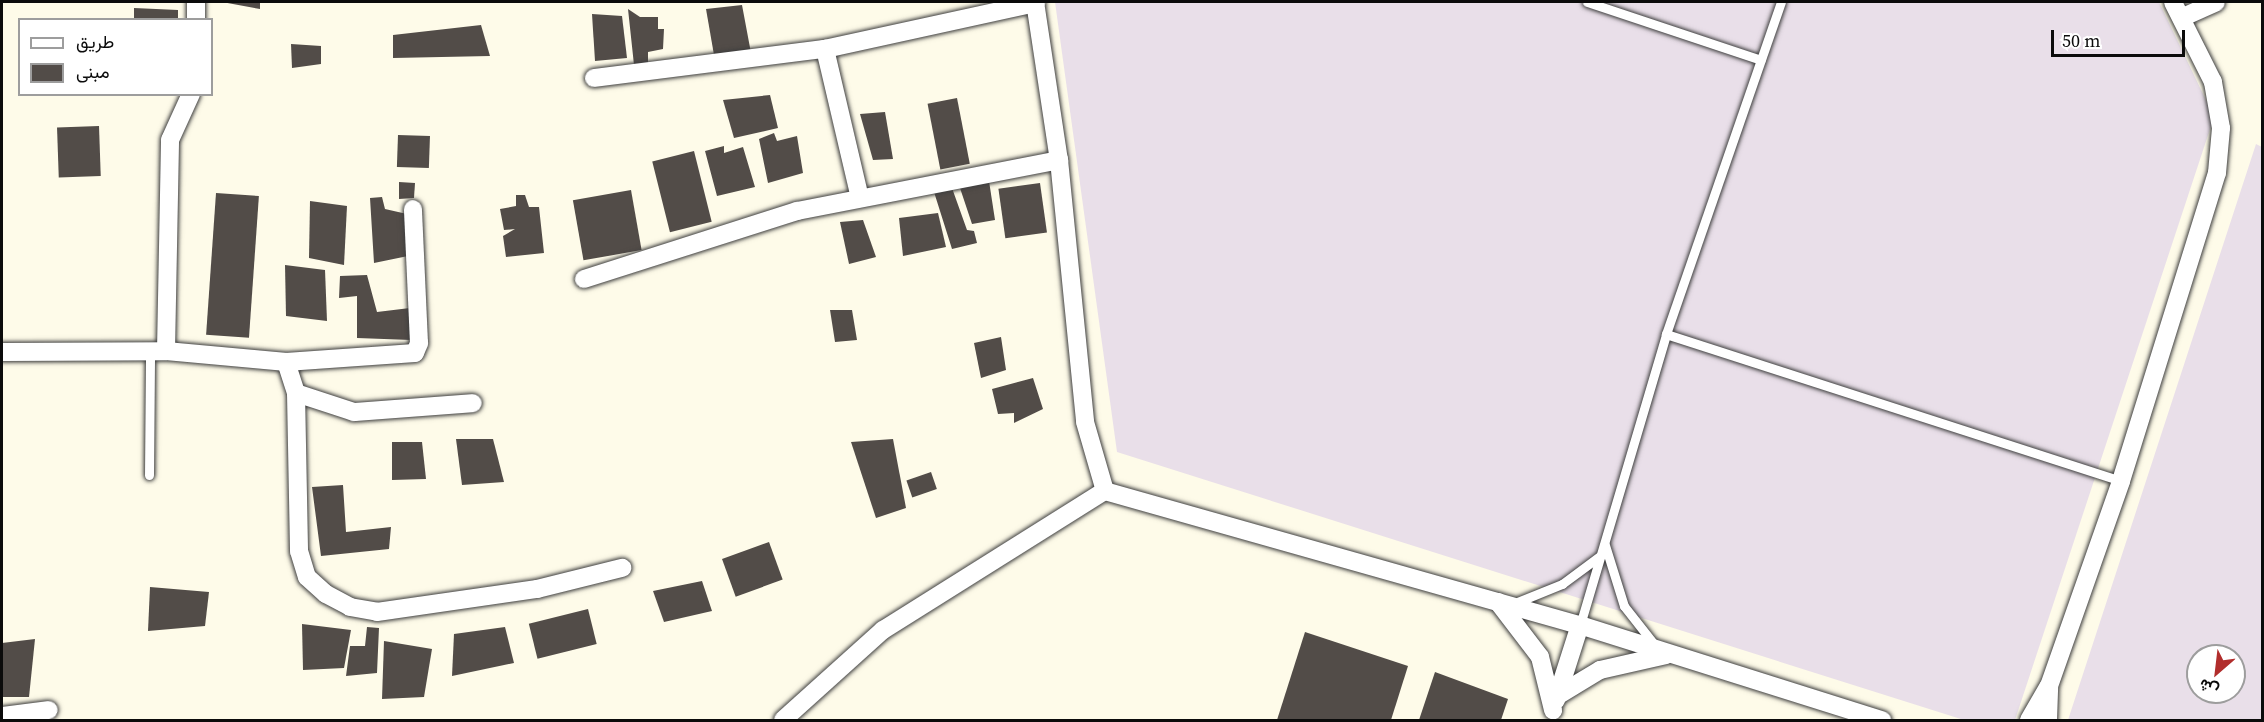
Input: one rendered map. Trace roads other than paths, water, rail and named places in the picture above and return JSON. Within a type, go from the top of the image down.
[{"type":"street","points":[[195,18],[196,2]]},
{"type":"street","points":[[594,78],[825,49],[1035,2],[1059,160],[1085,422],[1105,491]]},
{"type":"street","points":[[2029,720],[2049,686],[2121,481],[2217,173],[2221,128],[2213,82],[2183,17],[2173,2]]},
{"type":"street","points":[[2183,17],[2216,2]]},
{"type":"street","points":[[825,49],[860,198]]},
{"type":"street","points":[[158,352],[170,140],[190,96]]},
{"type":"street","points":[[584,279],[797,211],[1059,160]]},
{"type":"street","points":[[2,352],[158,352],[286,362],[415,353],[419,343],[413,209]]},
{"type":"street","points":[[286,362],[296,393],[298,551],[307,577],[350,607],[377,612],[537,589],[622,568]]},
{"type":"street","points":[[296,393],[354,412],[472,403]]},
{"type":"street","points":[[783,720],[883,630],[1105,491],[1580,625],[1882,720]]},
{"type":"street","points":[[1504,604],[1540,657],[1553,709]]},
{"type":"street","points":[[1553,709],[1580,625]]},
{"type":"street","points":[[1553,709],[1600,670],[1665,653]]},
{"type":"street","points":[[2048,720],[2049,686]]},
{"type":"street","points":[[2,716],[48,710]]},
{"type":"lane","points":[[1587,2],[1761,60]]},
{"type":"lane","points":[[1580,625],[1666,334],[1781,2]]},
{"type":"lane","points":[[1666,334],[2121,481]]},
{"type":"lane","points":[[149,475],[158,352]]},
{"type":"lane","points":[[1605,545],[1624,606],[1665,653]]},
{"type":"lane","points":[[1504,604],[1562,584],[1601,555]]}]
